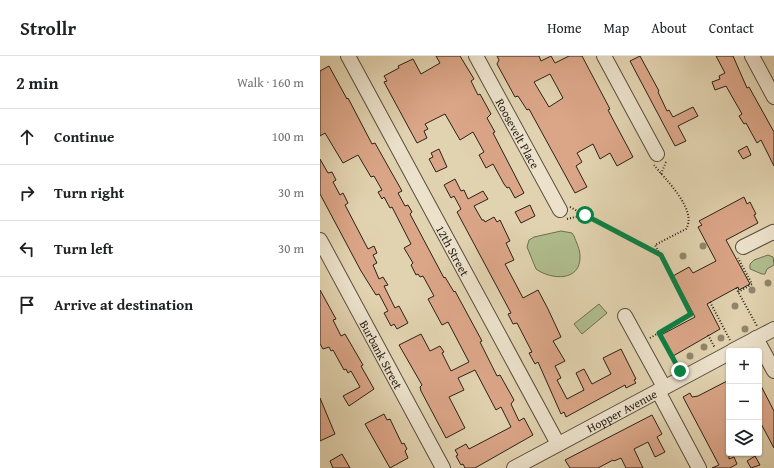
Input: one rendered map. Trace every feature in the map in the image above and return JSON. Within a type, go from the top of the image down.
[{"type":"street","name":"12th Street","points":[[348,56],[558,444]]},
{"type":"street","name":"Roosevelt Place","points":[[476,56],[565,208]]},
{"type":"street","points":[[604,56],[653,157]]},
{"type":"street","points":[[752,56],[774,96]]},
{"type":"street","points":[[743,247],[773,232],[774,233]]},
{"type":"street","name":"Burbank Street","points":[[320,240],[443,468]]},
{"type":"street","points":[[625,316],[640,343],[699,468]]},
{"type":"street","name":"Hopper Avenue","points":[[731,348],[757,334],[774,329]]},
{"type":"street","points":[[757,334],[774,371]]},
{"type":"street","name":"Hopper Avenue","points":[[514,468],[683,377],[726,351]]},
{"type":"path","points":[[640,343],[692,314],[656,245],[686,229],[687,211],[685,204],[653,157]]},
{"type":"path","points":[[565,208],[661,255]]},
{"type":"path","points":[[738,292],[752,284],[738,257],[746,253],[743,247]]},
{"type":"path","points":[[736,288],[757,334]]},
{"type":"path","points":[[710,302],[726,348]]},
{"type":"path","points":[[659,333],[683,377]]},
{"type":"path","points":[[708,335],[726,349]]},
{"type":"green space","points":[[561,231],[572,233],[579,248],[580,256],[576,271],[557,277],[542,273],[536,269],[527,247],[529,240],[534,237]]},
{"type":"green space","points":[[768,255],[773,257],[774,265],[767,269],[765,274],[750,269],[750,264],[754,260]]},
{"type":"green space","points":[[599,304],[607,313],[582,334],[574,324]]},
{"type":"building","points":[[436,56],[460,56],[474,79],[471,81],[478,95],[480,94],[491,114],[487,118],[495,132],[493,133],[524,193],[515,198],[509,187],[507,188],[504,184],[493,164],[486,168],[479,155],[484,152],[473,132],[460,140],[445,114],[425,124],[428,129],[424,131],[427,138],[417,143],[384,82],[387,81],[384,76],[399,68],[398,66],[413,59],[421,74],[440,63]]},
{"type":"building","points":[[497,56],[539,56],[541,61],[551,56],[555,63],[569,56],[582,56],[633,157],[617,166],[610,153],[600,159],[593,144],[577,153],[582,162],[576,166],[587,187],[575,193],[529,109],[527,110],[518,96],[515,97],[497,64],[499,60]],"holes":[[[550,74],[563,98],[549,107],[534,82]]]},
{"type":"building","points":[[640,56],[659,91],[658,92],[667,111],[669,110],[673,117],[693,107],[698,116],[678,126],[686,141],[675,146],[630,61]]},
{"type":"building","points":[[716,56],[733,56],[747,88],[749,87],[774,132],[774,166],[761,140],[757,143],[746,123],[744,124],[739,116],[742,114],[726,86],[715,90],[712,82],[720,79],[719,76],[725,73]]},
{"type":"building","points":[[329,66],[372,144],[375,143],[402,191],[398,193],[405,206],[408,205],[412,212],[410,214],[444,278],[445,277],[454,292],[455,291],[482,341],[480,342],[497,376],[500,375],[514,400],[511,404],[519,421],[524,418],[533,435],[475,468],[465,468],[463,464],[461,465],[456,456],[458,455],[455,450],[466,444],[469,449],[511,427],[501,407],[496,410],[475,370],[458,378],[464,390],[449,397],[465,428],[446,438],[421,391],[420,387],[422,385],[399,345],[421,334],[430,351],[440,346],[444,352],[442,353],[451,371],[469,362],[448,322],[442,325],[428,299],[434,296],[423,276],[420,277],[418,274],[416,275],[411,265],[413,263],[404,248],[411,244],[392,207],[390,208],[384,197],[382,199],[378,192],[382,190],[374,176],[371,177],[358,155],[343,163],[325,133],[320,136],[320,71]]},
{"type":"building","points":[[747,146],[751,155],[743,159],[738,151]]},
{"type":"building","points":[[439,149],[447,167],[436,172],[429,159],[433,157],[431,153]]},
{"type":"building","points":[[320,159],[328,173],[332,172],[336,180],[333,182],[340,195],[343,193],[348,203],[345,205],[368,249],[374,246],[377,253],[373,255],[377,263],[373,265],[379,279],[383,277],[388,285],[384,286],[395,308],[399,306],[408,323],[397,329],[394,324],[391,326],[384,313],[388,311],[379,294],[376,295],[361,271],[320,194]]},
{"type":"building","points":[[455,179],[461,191],[464,190],[468,199],[483,191],[488,199],[474,206],[482,220],[485,222],[494,217],[497,222],[500,220],[510,241],[506,243],[514,260],[505,264],[523,298],[538,290],[548,309],[561,337],[553,341],[565,361],[555,366],[561,378],[557,380],[567,399],[584,390],[576,373],[584,369],[592,384],[611,374],[603,358],[621,349],[636,379],[634,380],[636,383],[626,388],[625,385],[566,417],[564,412],[561,414],[538,362],[535,364],[529,353],[532,352],[517,323],[513,324],[508,314],[511,313],[457,212],[461,209],[454,196],[451,198],[444,185]]},
{"type":"building","points":[[744,197],[747,204],[750,202],[756,214],[754,215],[758,223],[726,240],[750,284],[739,290],[738,287],[707,304],[720,329],[673,356],[661,335],[695,317],[673,276],[689,267],[693,273],[716,261],[698,227],[702,225],[699,221]]},
{"type":"building","points":[[530,205],[535,216],[521,223],[515,212]]},
{"type":"building","points":[[320,290],[336,319],[333,320],[341,336],[345,334],[363,365],[361,366],[374,389],[349,406],[343,396],[360,387],[351,371],[348,373],[346,369],[344,370],[333,350],[331,351],[329,347],[323,349],[320,344]]},
{"type":"building","points":[[726,382],[726,456],[729,456],[729,459],[734,457],[737,464],[730,468],[712,468],[719,465],[683,397],[690,393],[692,397],[698,396]]},
{"type":"building","points":[[762,388],[774,411],[774,448],[762,426]]},
{"type":"building","points":[[320,398],[335,434],[320,441]]},
{"type":"building","points":[[384,414],[387,420],[390,419],[402,444],[404,443],[407,449],[405,451],[408,458],[390,468],[365,424]]},
{"type":"building","points":[[652,415],[662,434],[657,437],[665,452],[655,457],[648,442],[634,449],[643,468],[626,468],[621,458],[614,461],[613,460],[598,468],[570,468],[565,460]]},
{"type":"building","points":[[342,454],[350,468],[333,468],[330,461]]},
{"type":"building","points":[[755,456],[760,465],[751,468],[747,461]]},
{"type":"route","points":[[585,215],[657,255],[661,255],[691,314],[659,333],[680,371]]}]
